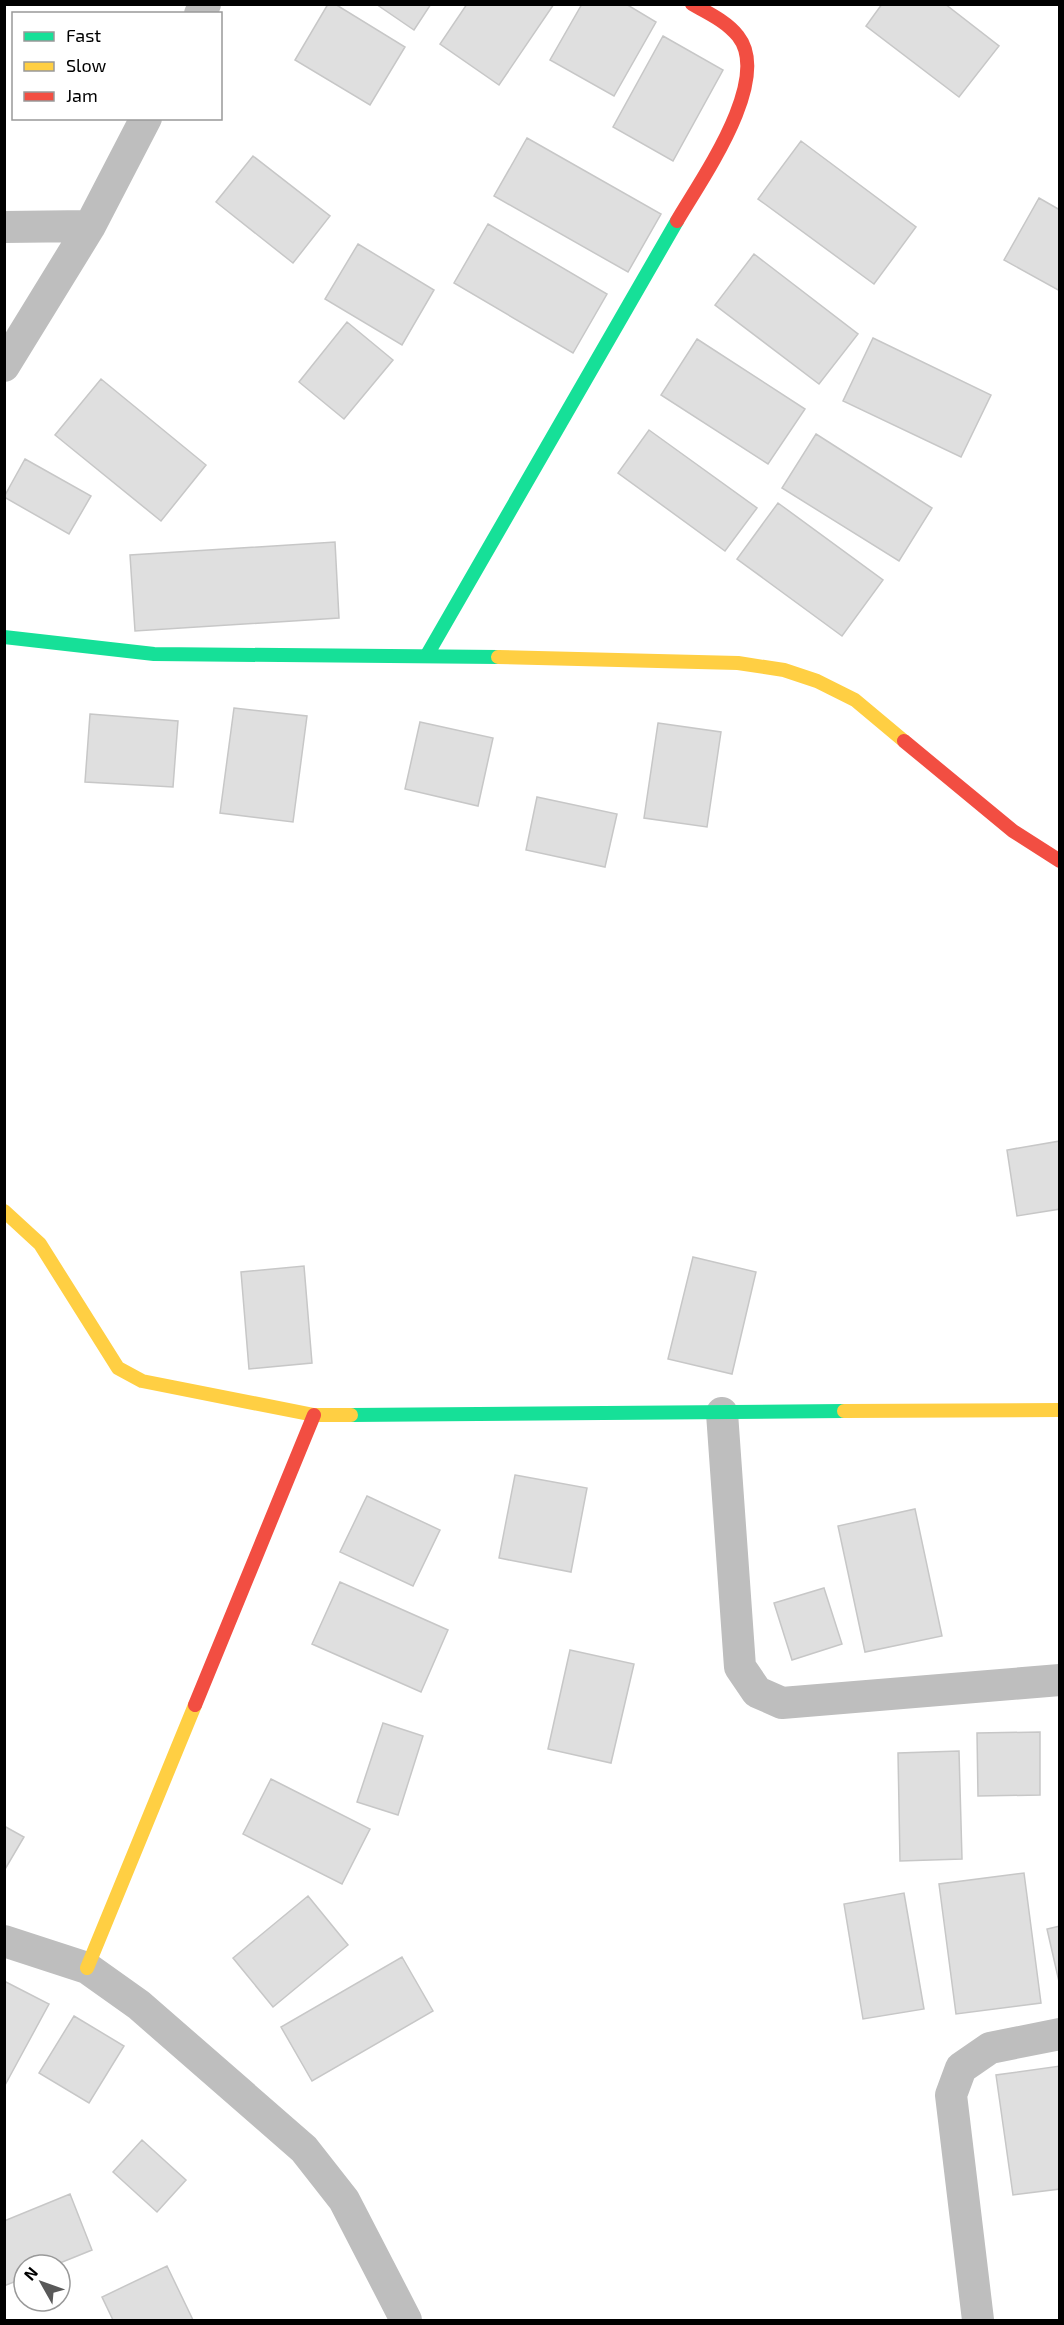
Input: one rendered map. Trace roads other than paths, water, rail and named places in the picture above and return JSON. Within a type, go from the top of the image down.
[{"type":"street","points":[[427,655],[733,123],[749,70],[745,46],[729,26],[692,4]]},
{"type":"street","points":[[4,366],[90,226],[145,120]]},
{"type":"street","points":[[4,227],[90,226]]},
{"type":"street","points":[[4,637],[154,654],[427,655],[738,663],[784,670],[817,681],[855,700],[1005,825],[1059,861]]},
{"type":"street","points":[[4,1211],[40,1244],[118,1368],[142,1381],[314,1415],[1059,1410]]},
{"type":"street","points":[[722,1413],[740,1667],[757,1692],[782,1702],[1059,1680]]},
{"type":"street","points":[[87,1968],[314,1415]]},
{"type":"street","points":[[4,1941],[87,1968],[139,2005],[304,2149],[344,2200],[406,2320]]},
{"type":"street","points":[[978,2320],[951,2095],[961,2068],[990,2048],[1059,2034]]}]
